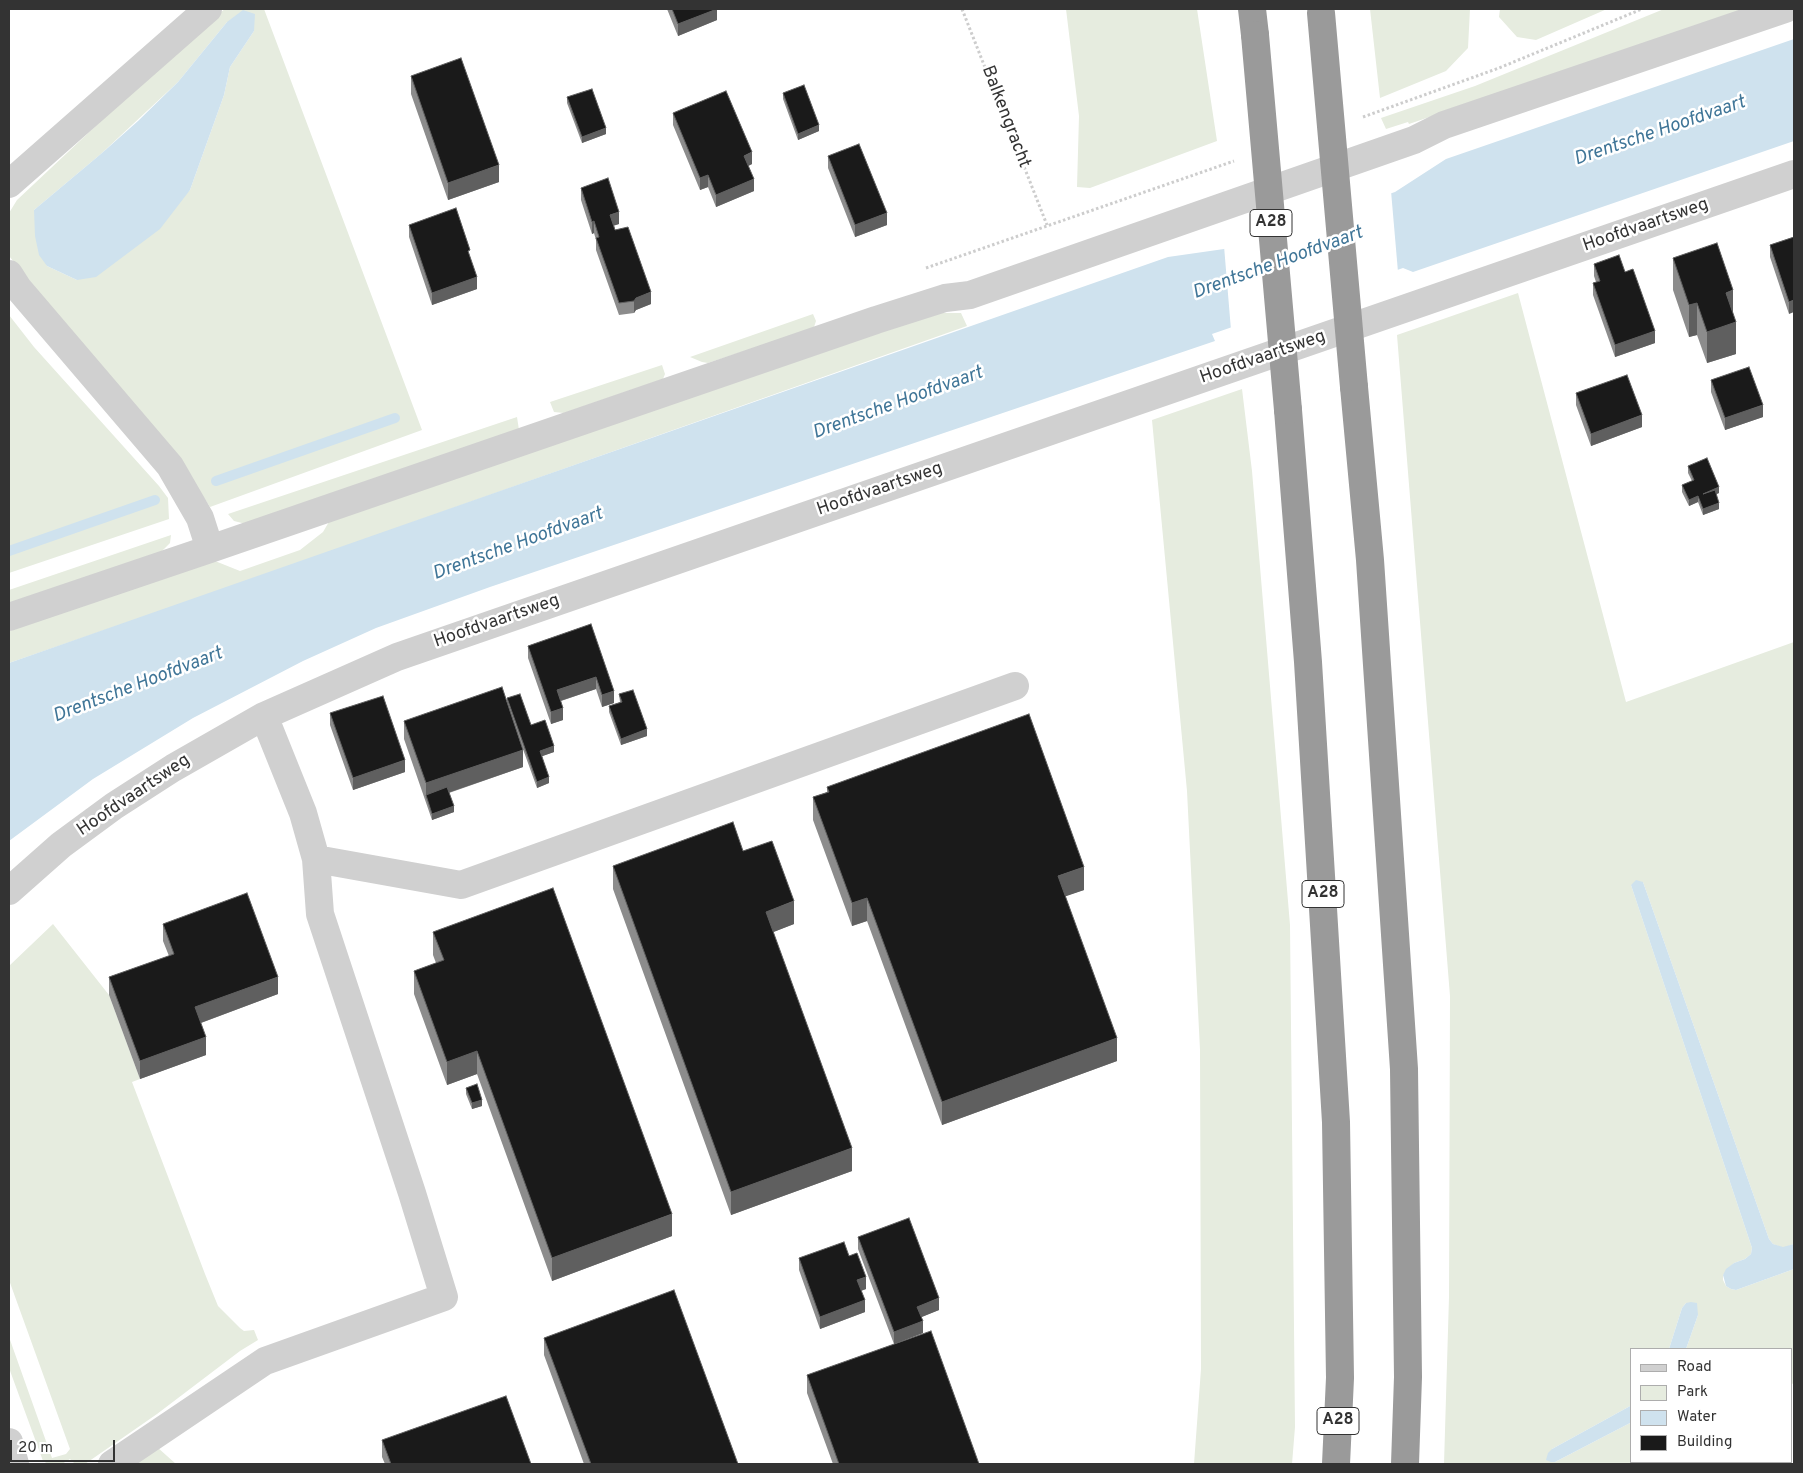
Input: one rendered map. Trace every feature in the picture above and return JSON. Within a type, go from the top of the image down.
[{"type":"highway","name":"A28","points":[[1252,9],[1288,410],[1308,662],[1336,1122],[1340,1378],[1336,1464]]},
{"type":"highway","points":[[1320,11],[1370,560],[1404,1069],[1408,1377],[1404,1464]]},
{"type":"street","points":[[9,184],[208,9]]},
{"type":"street","points":[[9,617],[876,320],[945,298],[970,295],[1414,140],[1444,125],[1784,9]]},
{"type":"street","name":"Hoofdvaartsweg","points":[[9,891],[61,845],[114,806],[173,768],[264,716],[397,657],[1794,174]]},
{"type":"street","points":[[9,274],[18,288],[170,466],[200,518],[210,549]]},
{"type":"street","points":[[316,859],[461,885],[1015,686]]},
{"type":"street","points":[[112,1464],[265,1361],[444,1298],[412,1193],[320,914],[316,859],[304,813],[264,716]]},
{"type":"street","points":[[9,1442],[15,1464]]},
{"type":"path","name":"Balkengracht","points":[[962,9],[1047,225]]},
{"type":"green space","points":[[225,9],[264,9],[422,430],[210,507],[181,463],[9,256],[9,213],[17,200],[202,26]],"holes":[[[227,22],[254,31],[230,67],[224,95],[190,190],[77,280],[47,266],[34,210],[102,153],[178,82]]]},
{"type":"green space","points":[[1066,9],[1197,9],[1217,141],[1090,188],[1077,187],[1079,116]]},
{"type":"green space","points":[[1370,9],[1470,9],[1468,48],[1446,71],[1380,98]]},
{"type":"green space","points":[[1500,9],[1607,9],[1536,40],[1517,37],[1499,17]]},
{"type":"green space","points":[[1664,9],[1745,9],[1409,124],[1408,122],[1386,129],[1381,118],[1475,86]]},
{"type":"green space","points":[[1518,293],[1626,702],[1794,642],[1794,1244],[1783,1248],[1773,1244],[1769,1239],[1643,882],[1631,885],[1752,1248],[1751,1254],[1745,1259],[1734,1263],[1723,1275],[1723,1280],[1726,1286],[1736,1290],[1794,1269],[1794,1383],[1793,1348],[1686,1348],[1698,1315],[1686,1303],[1682,1308],[1669,1348],[1630,1348],[1630,1406],[1552,1449],[1555,1462],[1630,1423],[1630,1463],[1636,1463],[1632,1464],[1444,1464],[1449,1297],[1450,996],[1397,335]]},
{"type":"green space","points":[[933,313],[961,313],[967,326],[244,582],[9,663],[9,631],[215,561],[240,571],[300,550],[323,532],[333,515]]},
{"type":"green space","points":[[813,314],[816,321],[811,329],[708,363],[690,357]]},
{"type":"green space","points":[[9,315],[34,347],[159,486],[168,498],[169,519],[9,573]]},
{"type":"green space","points":[[662,365],[665,374],[663,379],[564,413],[554,412],[550,402]]},
{"type":"green space","points":[[1242,389],[1252,471],[1290,925],[1295,1427],[1292,1464],[1194,1464],[1201,1369],[1200,1050],[1187,791],[1152,420]]},
{"type":"green space","points":[[517,417],[519,430],[246,524],[234,521],[228,514]]},
{"type":"green space","points":[[171,535],[170,543],[161,552],[9,605],[9,590]]},
{"type":"green space","points":[[53,924],[109,995],[140,1079],[132,1082],[218,1306],[244,1331],[254,1330],[258,1340],[240,1351],[157,1414],[85,1464],[75,1464],[70,1459],[62,1464],[48,1464],[43,1461],[9,1368],[9,1337],[52,1458],[66,1454],[70,1449],[9,1280],[9,966]]},
{"type":"green space","points":[[157,1447],[176,1464],[136,1464]]},
{"type":"water","points":[[243,10],[255,14],[254,31],[230,67],[224,95],[190,190],[160,229],[96,277],[77,280],[47,266],[39,255],[35,236],[34,210],[138,121],[178,82],[227,22]]},
{"type":"water","name":"Drentsche Hoofdvaart","points":[[1794,39],[1794,141],[1413,272],[1403,268],[1212,334],[1215,341],[490,587],[376,628],[303,661],[193,718],[93,779],[9,841],[9,663],[1168,257],[1224,249],[1395,192],[1446,159]]},
{"type":"water","points":[[1636,880],[1643,882],[1769,1239],[1773,1244],[1783,1247],[1794,1244],[1794,1269],[1736,1290],[1726,1286],[1723,1275],[1726,1269],[1734,1263],[1745,1259],[1751,1254],[1752,1248],[1631,885]]},
{"type":"water","points":[[1686,1303],[1697,1303],[1698,1315],[1686,1348],[1669,1348],[1682,1308]]},
{"type":"water","points":[[1630,1406],[1630,1423],[1555,1462],[1546,1460],[1548,1453]]},
{"type":"pier","points":[[1391,191],[1398,272],[1231,330],[1224,246]]},
{"type":"building","points":[[672,9],[717,9],[678,24]]},
{"type":"building","points":[[461,58],[499,165],[448,183],[411,76]]},
{"type":"building","points":[[804,85],[819,125],[798,134],[783,93]]},
{"type":"building","points":[[592,89],[606,128],[582,137],[567,97]]},
{"type":"building","points":[[726,91],[752,152],[744,156],[754,179],[716,195],[708,175],[700,178],[673,113]]},
{"type":"building","points":[[859,144],[887,213],[855,225],[828,156]]},
{"type":"building","points":[[608,178],[619,212],[610,215],[615,230],[628,227],[651,292],[636,298],[634,301],[619,303],[596,238],[599,237],[594,221],[592,222],[581,188]]},
{"type":"building","points":[[456,208],[477,277],[432,293],[409,225]]},
{"type":"building","points":[[1794,237],[1794,300],[1789,302],[1770,245]]},
{"type":"building","points":[[1717,243],[1733,290],[1726,293],[1736,322],[1707,332],[1697,303],[1689,305],[1673,258]]},
{"type":"building","points":[[1619,255],[1625,272],[1633,269],[1655,331],[1615,345],[1593,283],[1600,281],[1594,264]]},
{"type":"building","points":[[1749,367],[1763,405],[1725,418],[1711,380]]},
{"type":"building","points":[[1627,375],[1642,415],[1591,434],[1576,393]]},
{"type":"building","points":[[1707,458],[1719,487],[1703,494],[1715,490],[1719,503],[1703,509],[1698,496],[1689,500],[1682,485],[1694,480],[1688,466]]},
{"type":"building","points":[[591,624],[614,691],[602,695],[596,677],[557,690],[563,708],[551,712],[528,646]]},
{"type":"building","points":[[502,687],[523,750],[426,783],[404,721]]},
{"type":"building","points":[[633,690],[647,729],[621,739],[609,706],[622,702],[619,694]]},
{"type":"building","points":[[520,694],[531,725],[545,720],[554,746],[540,751],[549,777],[537,782],[507,698]]},
{"type":"building","points":[[383,696],[405,760],[353,778],[330,713]]},
{"type":"building","points":[[1029,714],[1084,867],[1058,876],[1117,1038],[942,1102],[867,898],[852,903],[813,797],[829,792],[827,787]]},
{"type":"building","points":[[447,787],[454,806],[432,814],[426,795]]},
{"type":"building","points":[[733,822],[743,851],[772,841],[794,901],[766,912],[852,1148],[731,1192],[613,866]]},
{"type":"building","points":[[553,888],[672,1214],[552,1258],[477,1051],[447,1062],[414,971],[444,960],[433,932]]},
{"type":"building","points":[[247,893],[278,977],[195,1007],[206,1037],[140,1061],[109,977],[174,954],[163,924]]},
{"type":"building","points":[[477,1084],[482,1100],[472,1103],[466,1088]]},
{"type":"building","points":[[909,1218],[939,1298],[917,1307],[923,1321],[894,1332],[858,1237]]},
{"type":"building","points":[[844,1242],[849,1256],[857,1253],[866,1277],[857,1280],[865,1300],[820,1317],[799,1258]]},
{"type":"building","points":[[674,1290],[738,1464],[591,1464],[544,1338]]},
{"type":"building","points":[[931,1331],[979,1464],[839,1464],[807,1375]]},
{"type":"building","points":[[506,1396],[531,1464],[391,1464],[382,1440]]},
{"type":"waterway","points":[[216,481],[395,418]]},
{"type":"waterway","points":[[9,551],[155,500]]}]
